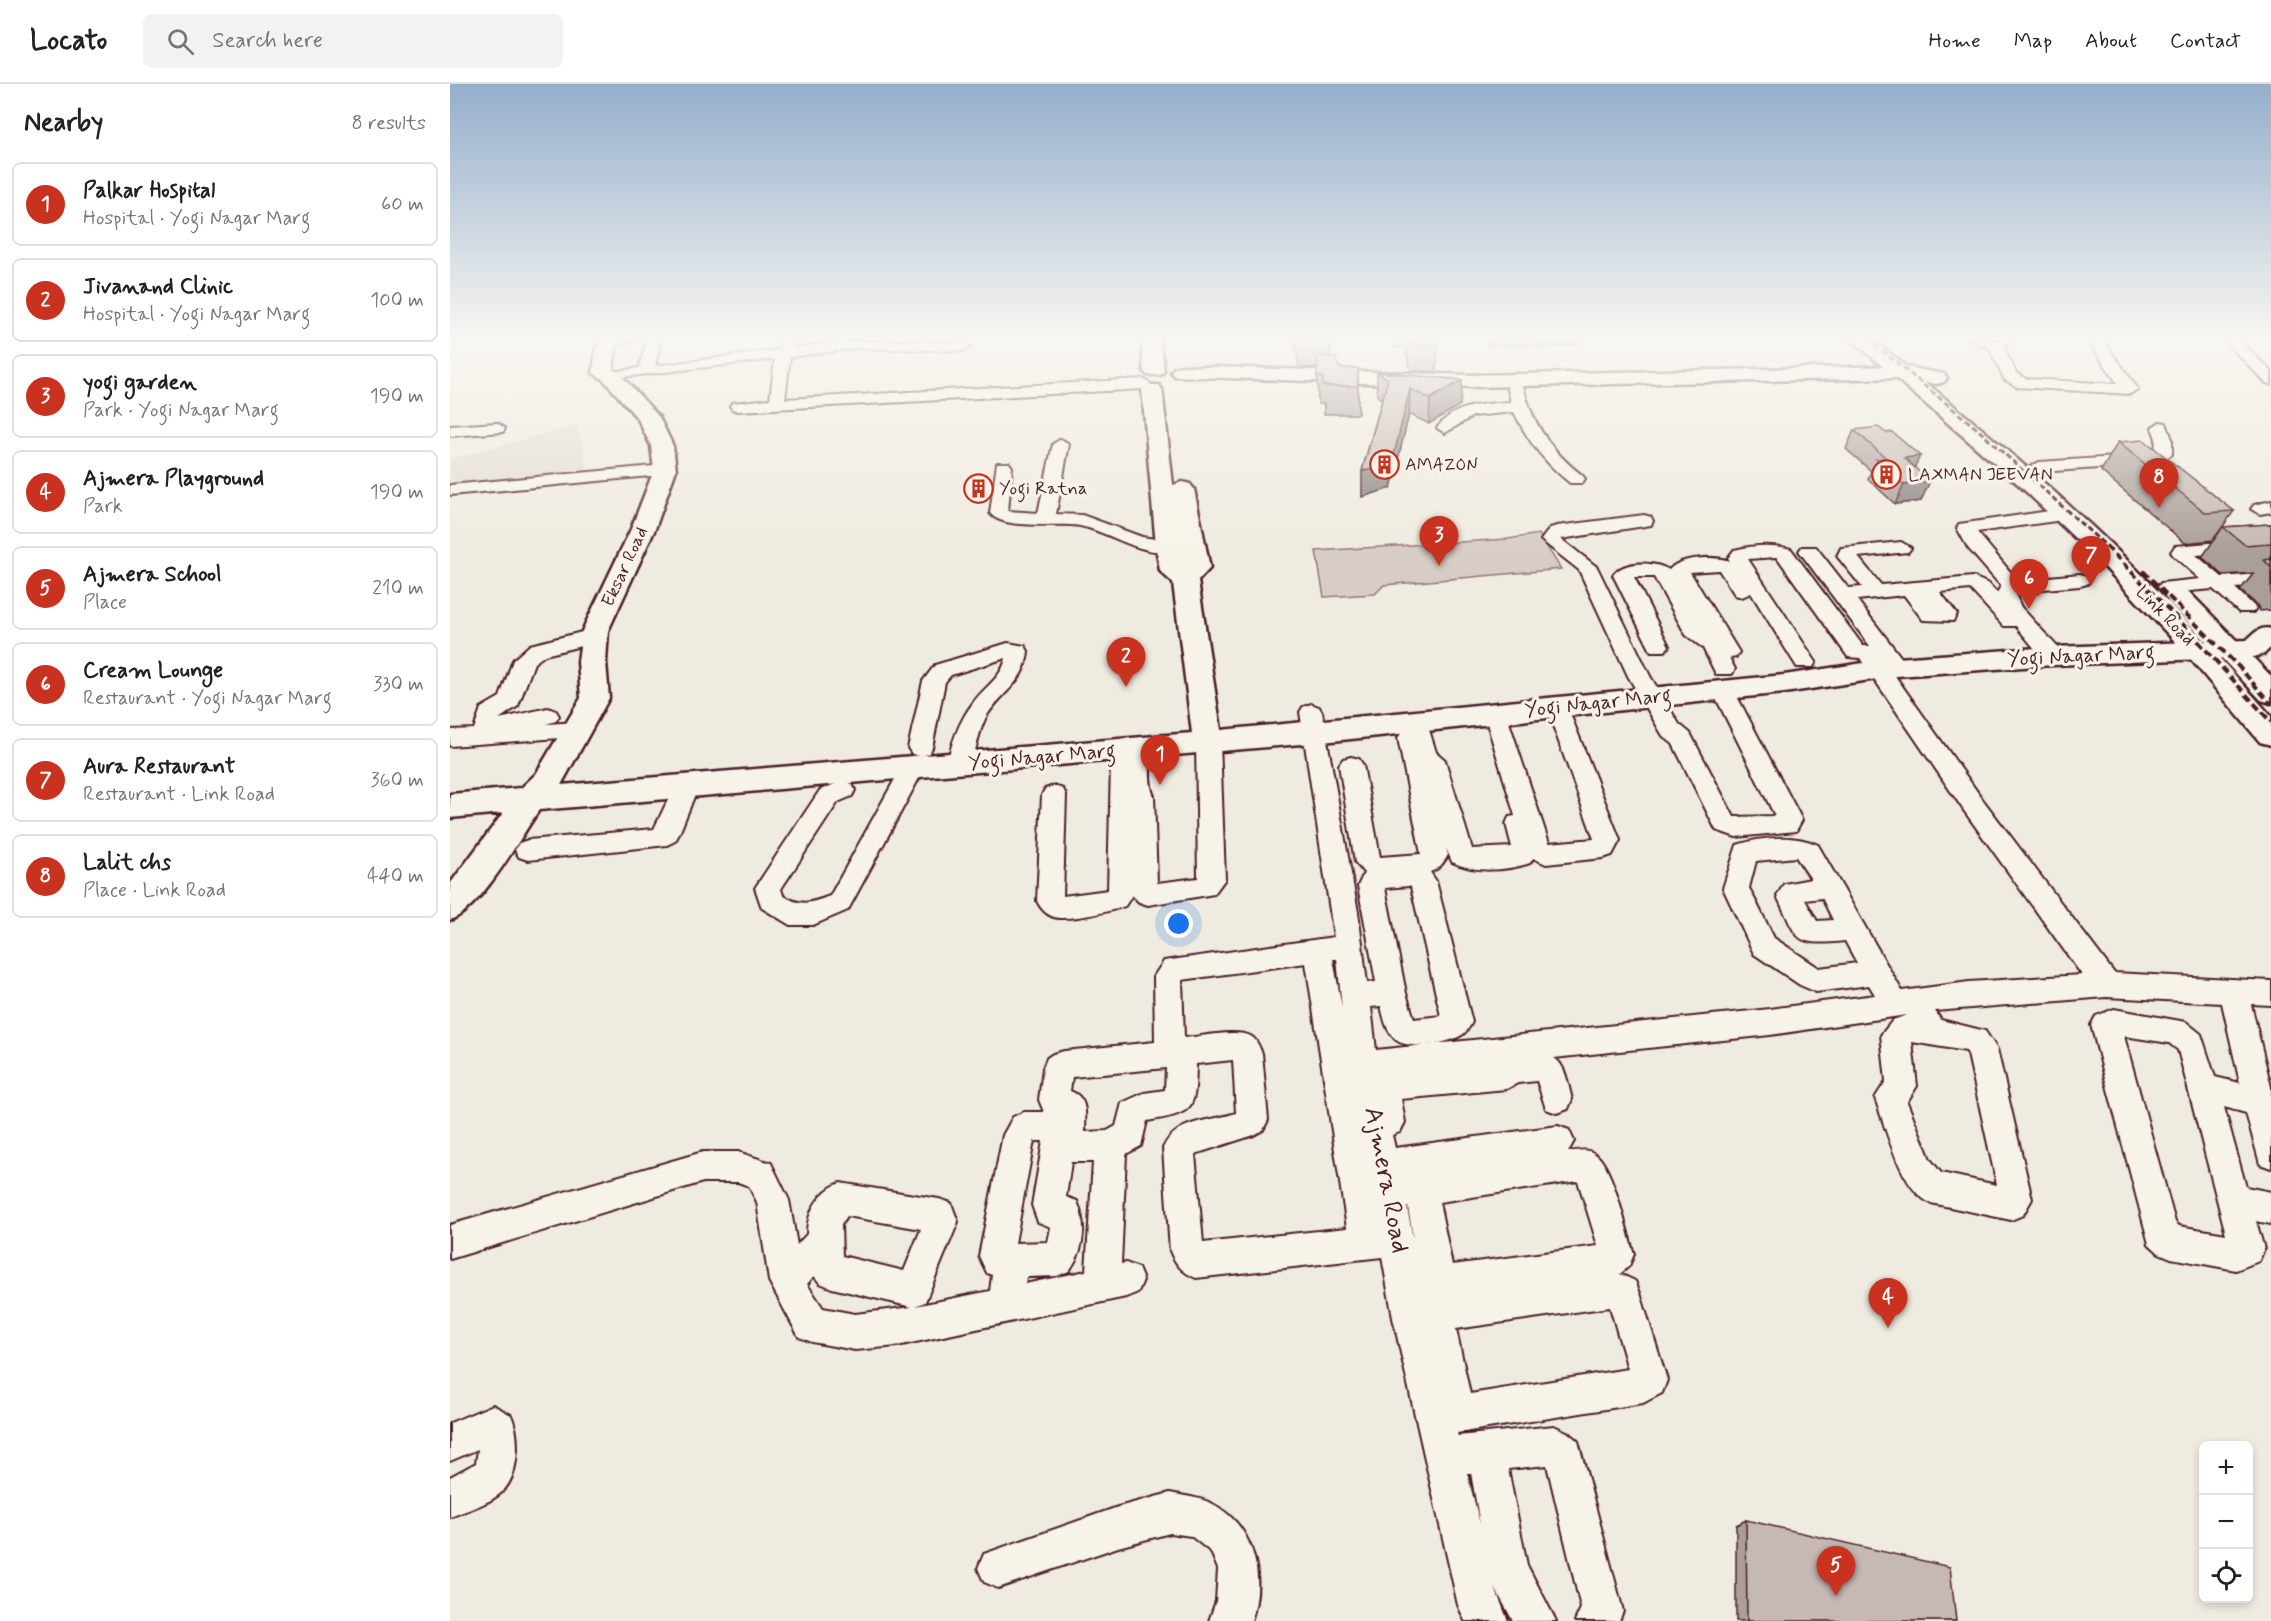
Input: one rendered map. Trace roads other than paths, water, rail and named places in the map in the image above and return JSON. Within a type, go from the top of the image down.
[{"type":"street","points":[[450,490],[665,470],[662,446],[648,417],[642,411]]},
{"type":"street","points":[[1130,750],[1138,789],[1142,796],[1144,892],[1148,895],[1205,887],[1212,879],[1206,733],[1185,580],[1173,571],[1168,546],[1164,411]]},
{"type":"street","points":[[1445,428],[1449,421],[1469,411]]},
{"type":"street","points":[[1526,411],[1544,449],[1555,464],[1576,479]]},
{"type":"street","name":"Link Road","points":[[1951,411],[2063,515],[2205,640],[2271,693]]},
{"type":"street","name":"Link Road","points":[[1962,411],[2039,467],[2099,517],[2168,587],[2271,735]]},
{"type":"street","points":[[2039,467],[2152,460],[2163,454],[2164,439],[2160,427]]},
{"type":"street","points":[[450,431],[497,428]]},
{"type":"street","points":[[1046,518],[1061,444]]},
{"type":"street","points":[[1166,448],[1197,568],[1185,580]]},
{"type":"street","points":[[1003,467],[999,513],[1004,517],[1016,520],[1046,518],[1082,521],[1116,531],[1138,542],[1168,546]]},
{"type":"street","name":"Eksar Road","points":[[450,906],[467,889],[538,791],[579,730],[595,698],[594,636],[643,529],[665,470]]},
{"type":"street","points":[[2011,586],[2003,572],[1970,539],[1966,528],[2063,515]]},
{"type":"street","points":[[1644,521],[1557,532],[1550,540],[1587,567],[1645,687],[1671,730],[1682,739],[1725,823],[1736,828],[1786,824],[1790,820],[1679,570],[1683,567],[1720,564],[1726,566],[1764,627]]},
{"type":"street","points":[[2246,608],[2182,550],[2255,545],[2271,554]]},
{"type":"street","points":[[1870,593],[1847,556],[1848,552],[1901,548]]},
{"type":"street","points":[[1805,662],[1738,558],[1741,554],[1773,550],[1784,553],[1878,653]]},
{"type":"street","points":[[1809,551],[1842,595],[1878,653],[2106,985]]},
{"type":"street","points":[[1658,646],[1623,575],[1627,571],[1656,570],[1662,573],[1696,635],[1711,644],[1728,676]]},
{"type":"street","points":[[2168,587],[2271,579]]},
{"type":"street","points":[[2011,586],[2080,580]]},
{"type":"street","points":[[1842,595],[1973,584],[1983,588],[2039,648]]},
{"type":"street","points":[[2011,586],[2006,596],[2012,609],[2039,648]]},
{"type":"street","points":[[1870,593],[1864,600],[1878,653]]},
{"type":"street","points":[[1614,624],[1646,621]]},
{"type":"street","points":[[548,716],[485,730],[489,713],[510,700],[528,657],[538,650],[594,636]]},
{"type":"street","name":"Yogi Nagar Marg","points":[[1728,676],[1805,662],[1878,653],[2205,640],[2254,648],[2269,636]]},
{"type":"street","points":[[837,773],[829,796],[768,888],[771,901],[790,914],[813,914],[839,903],[916,758],[934,681],[943,670],[1008,650],[1017,651],[1009,680],[982,707],[961,754]]},
{"type":"street","name":"Yogi Nagar Marg","points":[[538,791],[702,779],[837,773],[916,758],[1206,733],[1645,687],[1878,653]]},
{"type":"street","name":"Yogi Nagar Marg","points":[[1312,722],[1411,722],[1490,714],[1557,706],[1645,687]]},
{"type":"street","points":[[1490,714],[1538,849],[1546,854],[1603,848],[1607,840],[1557,706]]},
{"type":"street","points":[[1411,722],[1426,757],[1433,760],[1461,855],[1472,860],[1521,856],[1525,847],[1490,714]]},
{"type":"street","name":"Ajmera Road","points":[[1312,722],[1345,819],[1361,910],[1334,948],[1355,996],[1363,1065],[1389,1174],[1397,1239],[1424,1305]]},
{"type":"street","points":[[1351,765],[1345,819],[1368,862],[1375,867],[1428,863],[1435,855],[1411,722]]},
{"type":"street","points":[[450,738],[579,730]]},
{"type":"street","name":"Yogi Nagar Marg","points":[[1064,745],[1130,750],[1206,733]]},
{"type":"street","points":[[1054,795],[1050,901],[1058,907],[1116,899],[1122,890],[1130,750]]},
{"type":"street","points":[[528,850],[658,838],[666,834],[702,779]]},
{"type":"street","points":[[450,788],[538,791]]},
{"type":"street","points":[[450,806],[538,791]]},
{"type":"street","points":[[1875,972],[1816,980],[1764,946],[1736,888],[1746,852],[1799,847],[1809,852],[1875,972],[1932,1031],[1975,1040],[1982,1049],[2016,1199],[2011,1204],[1931,1186],[1918,1169],[1890,1098],[1902,1086],[1896,1035],[1903,1029],[1932,1031]]},
{"type":"street","points":[[1413,874],[1423,881],[1457,1022],[1449,1028],[1408,1032],[1400,1023],[1392,993],[1361,910],[1374,879],[1413,874]]},
{"type":"street","points":[[1829,887],[1793,891],[1790,896],[1807,929],[1812,933],[1851,929]]},
{"type":"street","points":[[1365,1243],[1334,948],[1174,969],[1168,976],[1170,1047],[1179,1052],[1241,1046],[1247,1053],[1252,1120],[1240,1129],[1186,1140],[1179,1148],[1187,1251],[1196,1261],[1365,1243],[1397,1239]]},
{"type":"street","points":[[1363,1065],[1429,1070],[1490,1063],[1969,994],[2106,985],[2271,993]]},
{"type":"street","points":[[2234,992],[2267,1129]]},
{"type":"street","points":[[1355,996],[1392,993]]},
{"type":"street","points":[[2114,1022],[2176,1031],[2191,1043],[2202,1088],[2247,1249],[2236,1253],[2170,1241],[2161,1232],[2106,1025],[2114,1022]]},
{"type":"street","points":[[1173,1054],[1180,1057],[1180,1097],[1174,1104],[1139,1108],[1133,1113],[1130,1135],[1110,1146],[1073,1148],[1069,1142],[1070,1107],[1066,1104],[1057,1104],[1054,1100],[1058,1068],[1064,1064],[1173,1054]]},
{"type":"street","points":[[1490,1063],[1506,1075],[1509,1070],[1542,1067],[1549,1071],[1557,1099]]},
{"type":"street","points":[[1389,1174],[1384,1090],[1429,1070]]},
{"type":"street","points":[[2202,1088],[2267,1129]]},
{"type":"street","points":[[1389,1174],[1557,1141]]},
{"type":"street","points":[[450,1242],[702,1167],[738,1167],[760,1174],[773,1200],[786,1281],[812,1324],[855,1332],[897,1328],[1114,1281],[1110,1146]]},
{"type":"street","points":[[1389,1174],[1585,1166],[1592,1173],[1617,1254],[1610,1261],[1424,1305]]},
{"type":"street","points":[[897,1328],[913,1290],[941,1222],[939,1215],[840,1199],[824,1220],[824,1261],[832,1271],[913,1290]]},
{"type":"street","points":[[2233,1200],[2271,1208]]},
{"type":"street","points":[[1424,1205],[1424,1305],[1445,1416],[1443,1457],[1479,1605],[1487,1621]]},
{"type":"street","points":[[786,1281],[824,1241]]},
{"type":"street","points":[[1006,1305],[1010,1261]]},
{"type":"street","points":[[1424,1305],[1615,1289],[1623,1293],[1649,1380],[1643,1385],[1445,1416]]},
{"type":"street","points":[[450,1442],[493,1424],[498,1428],[495,1472],[489,1480],[450,1497]]},
{"type":"street","points":[[1443,1457],[1554,1445],[1564,1455],[1602,1611],[1596,1621]]},
{"type":"street","points":[[1486,1452],[1508,1570],[1535,1621]]},
{"type":"street","points":[[998,1568],[1118,1527],[1170,1513],[1199,1518],[1225,1538],[1238,1569],[1237,1601],[1230,1621]]},
{"type":"railway","points":[[1955,411],[2108,548]]},
{"type":"railway","points":[[2108,548],[2178,619],[2271,722]]},
{"type":"railway","points":[[2143,571],[2239,667],[2271,704]]},
{"type":"place","name":"AMAZON","points":[[1384,465]]},
{"type":"place","name":"LAXMAN JEEVAN","points":[[1887,475]]},
{"type":"place","name":"Yogi Ratna","points":[[978,489]]},
{"type":"place","name":"Lalit chs","points":[[2159,508]]},
{"type":"place","name":"yogi garden","points":[[1439,566]]},
{"type":"place","name":"Aura Restaurant","points":[[2091,586]]},
{"type":"place","name":"Cream Lounge","points":[[2029,609]]},
{"type":"place","name":"Jivanand Clinic","points":[[1126,687]]},
{"type":"place","name":"Palkar Hospital","points":[[1160,785]]},
{"type":"place","name":"Ajmera Playground","points":[[1888,1328]]},
{"type":"place","name":"Ajmera School","points":[[1836,1596]]}]
